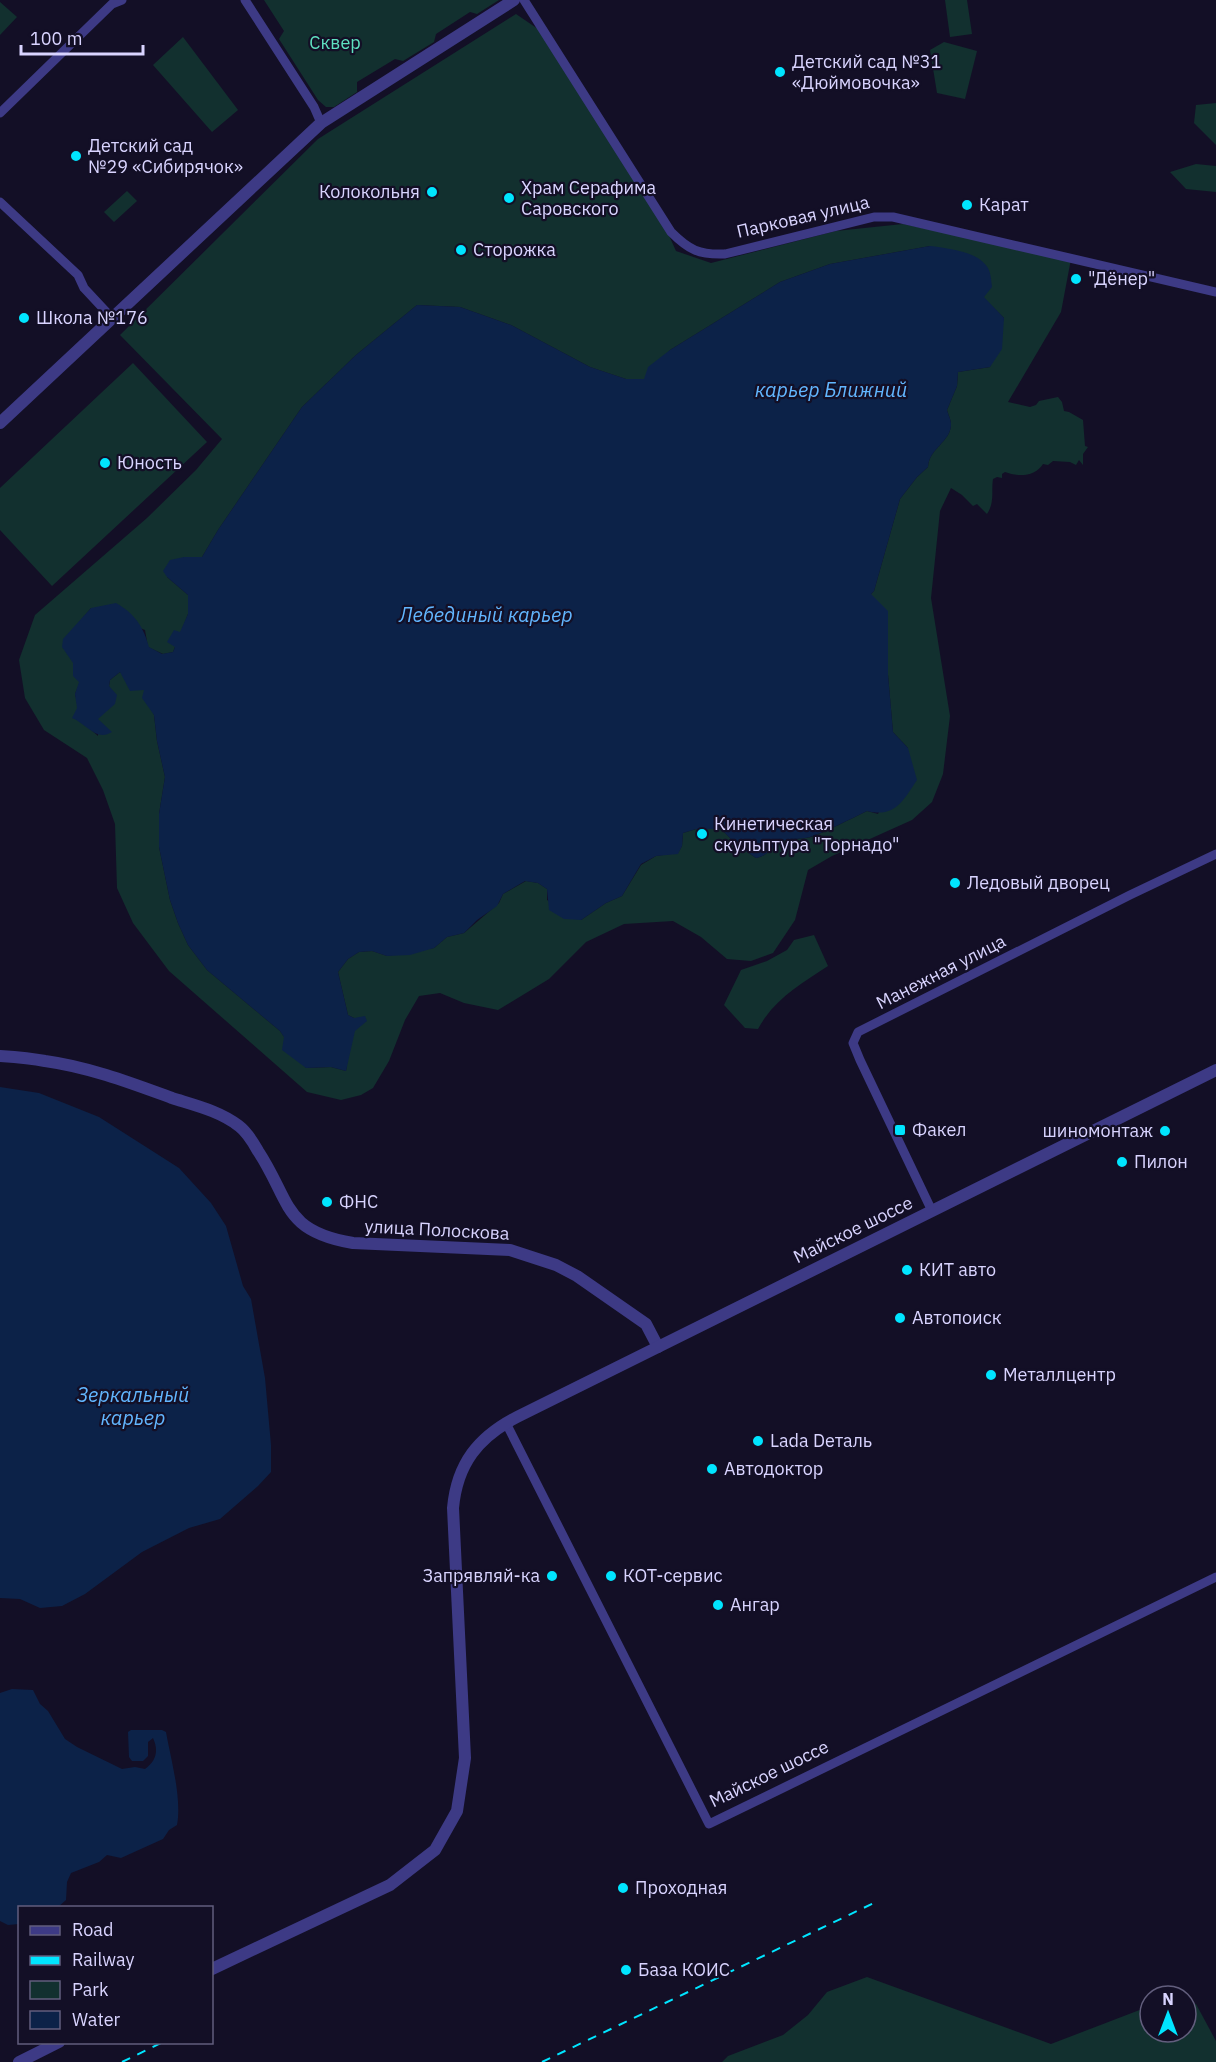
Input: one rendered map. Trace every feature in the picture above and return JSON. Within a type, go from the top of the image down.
[{"type":"street","points":[[0,113],[112,4],[122,0]]},
{"type":"street","points":[[245,0],[314,107],[321,123]]},
{"type":"street","points":[[0,423],[321,123],[514,0]]},
{"type":"street","name":"Парковая улица","points":[[524,0],[671,232],[692,250],[709,255],[725,254],[874,217],[893,217],[1216,292]]},
{"type":"street","points":[[0,202],[78,275],[84,288],[112,318]]},
{"type":"street","name":"Манежная улица","points":[[932,1211],[860,1060],[853,1043],[858,1032],[1216,854]]},
{"type":"street","name":"улица Полоскова","points":[[0,1056],[47,1061],[105,1075],[212,1111],[239,1125],[248,1135],[290,1211],[297,1220],[317,1234],[353,1243],[510,1250],[556,1265],[577,1276],[646,1324],[658,1347]]},
{"type":"street","name":"Майское шоссе","points":[[213,1969],[390,1885],[435,1850],[457,1811],[465,1758],[453,1542],[455,1490],[460,1474],[478,1444],[506,1423],[1216,1070]]},
{"type":"street","name":"Майское шоссе","points":[[506,1423],[709,1824],[1216,1576]]},
{"type":"street","points":[[19,2062],[57,2044]]},
{"type":"green space","name":"Сквер","points":[[264,0],[499,0],[477,14],[470,12],[436,34],[434,42],[403,61],[395,59],[357,82],[357,92],[334,107],[326,107],[318,100],[279,39],[284,31]]},
{"type":"green space","points":[[945,0],[967,0],[972,34],[950,37]]},
{"type":"green space","points":[[0,2],[17,17],[0,35]]},
{"type":"green space","points":[[516,14],[538,29],[667,231],[676,251],[711,263],[836,231],[903,224],[1071,259],[1061,312],[1008,402],[1030,407],[1039,401],[1058,397],[1064,411],[1083,420],[1085,446],[1088,447],[1083,454],[1083,465],[1079,460],[1076,465],[1070,462],[1053,461],[1048,465],[1043,464],[1031,474],[1015,475],[1005,472],[1002,478],[993,479],[992,501],[987,514],[977,504],[973,506],[951,488],[940,511],[931,598],[950,716],[943,774],[932,802],[912,820],[832,856],[808,870],[795,920],[773,953],[751,961],[727,959],[701,937],[673,921],[624,924],[586,942],[549,979],[498,1010],[464,1003],[440,993],[419,996],[405,1020],[389,1061],[373,1088],[361,1095],[341,1100],[307,1092],[169,971],[133,923],[117,888],[115,824],[103,790],[87,758],[44,730],[25,698],[19,660],[35,615],[147,518],[196,470],[222,439],[120,335],[318,139]],"holes":[[[930,246],[1004,318],[990,367],[958,372],[957,386],[947,410],[951,422],[948,436],[932,455],[928,467],[900,499],[874,591],[871,594],[888,675],[893,732],[908,748],[878,814],[867,811],[811,837],[783,841],[765,855],[756,858],[737,845],[721,829],[696,829],[683,833],[682,846],[678,853],[656,856],[641,865],[622,896],[606,903],[581,920],[547,900],[547,889],[538,883],[526,881],[503,894],[499,903],[464,933],[447,937],[434,948],[387,956],[372,951],[359,952],[348,959],[338,972],[348,1015],[354,1018],[346,1071],[331,1067],[306,1068],[280,1031],[207,970],[188,945],[170,900],[159,847],[159,814],[165,777],[154,715],[144,689],[120,672],[110,680],[109,686],[112,692],[98,718],[98,736],[81,721],[75,694],[80,681],[73,675],[81,620],[91,608],[145,630],[148,647],[163,654],[173,652],[188,614],[188,595],[167,577],[184,557],[202,557],[302,407],[356,355],[417,305],[460,307],[511,325],[590,367],[626,379],[645,379],[670,350],[780,282],[830,264]]]},
{"type":"green space","points":[[183,37],[238,110],[212,132],[153,65]]},
{"type":"green space","points":[[944,42],[977,51],[965,99],[937,93],[930,50]]},
{"type":"green space","points":[[1216,103],[1216,145],[1194,123],[1196,105]]},
{"type":"green space","points":[[1196,164],[1216,166],[1216,192],[1186,189],[1170,172]]},
{"type":"green space","points":[[127,191],[137,201],[114,222],[104,212]]},
{"type":"green space","name":"Юность","points":[[133,363],[207,442],[52,586],[0,530],[0,488]]},
{"type":"green space","points":[[814,935],[828,966],[780,1001],[764,1018],[758,1029],[745,1028],[724,1005],[741,970],[767,961],[787,950],[794,940]]},
{"type":"green space","points":[[867,1977],[1051,2044],[1138,2011],[1138,2044],[1198,2044],[1198,2008],[1216,2041],[1216,2062],[722,2062],[728,2056],[783,2035],[808,2015],[827,1992]]},
{"type":"water","name":"Лебединый карьер","points":[[930,246],[967,253],[985,264],[990,272],[992,287],[984,297],[1004,318],[1002,349],[990,367],[958,372],[957,386],[947,410],[951,422],[948,436],[932,455],[928,467],[900,499],[874,591],[871,594],[888,611],[888,675],[893,732],[908,748],[917,780],[902,801],[891,810],[877,813],[867,811],[810,837],[783,841],[765,855],[756,858],[737,845],[721,829],[696,829],[683,833],[682,846],[678,854],[656,856],[641,864],[622,896],[606,903],[581,920],[564,919],[549,910],[547,889],[538,883],[525,881],[503,894],[497,906],[477,920],[464,933],[447,937],[434,948],[410,955],[387,956],[372,951],[359,952],[348,959],[338,972],[348,1015],[354,1018],[365,1016],[367,1021],[355,1031],[346,1071],[331,1067],[306,1068],[282,1050],[284,1037],[280,1031],[207,970],[188,945],[178,923],[170,900],[159,847],[159,814],[165,777],[154,715],[142,698],[144,690],[130,691],[120,672],[110,680],[109,686],[117,695],[115,704],[98,719],[112,732],[106,735],[96,734],[72,718],[77,708],[75,694],[79,682],[73,676],[73,663],[62,647],[63,639],[91,608],[116,603],[137,621],[149,647],[162,654],[173,652],[175,647],[167,642],[174,630],[180,632],[188,614],[188,595],[163,571],[170,560],[202,557],[302,407],[356,355],[417,305],[460,307],[511,325],[590,367],[626,379],[644,379],[648,367],[670,350],[780,282],[830,264]]},
{"type":"water","name":"Зеркальный карьер","points":[[0,1087],[39,1093],[99,1117],[179,1168],[211,1203],[226,1226],[243,1286],[251,1299],[265,1378],[271,1472],[220,1519],[189,1528],[142,1552],[85,1594],[62,1606],[40,1608],[20,1599],[0,1598]]},
{"type":"water","points":[[12,1689],[33,1690],[65,1739],[122,1769],[135,1767],[145,1769],[152,1763],[155,1755],[156,1747],[153,1738],[148,1742],[148,1756],[143,1761],[132,1761],[129,1757],[128,1732],[131,1730],[162,1730],[166,1732],[178,1803],[177,1825],[169,1830],[163,1839],[121,1858],[107,1855],[99,1862],[71,1873],[67,1882],[66,1900],[59,1906],[18,1906],[18,1924],[8,1925],[0,1921],[0,1693]]},
{"type":"railway","points":[[542,2062],[878,1901]]},
{"type":"railway","points":[[122,2062],[159,2044]]},
{"type":"place","name":"Детский сад №31 «Дюймовочка»","points":[[780,72]]},
{"type":"place","name":"Детский сад №29 «Сибирячок»","points":[[76,156]]},
{"type":"place","name":"Колокольня","points":[[432,192]]},
{"type":"place","name":"Храм Серафима Саровского","points":[[509,198]]},
{"type":"place","name":"Карат","points":[[967,205]]},
{"type":"place","name":"Сторожка","points":[[461,250]]},
{"type":"place","name":"\"Дёнер\"","points":[[1076,279]]},
{"type":"place","name":"Школа №176","points":[[24,318]]},
{"type":"place","name":"Юность","points":[[105,463]]},
{"type":"place","name":"Кинетическая скульптура \"Торнадо\"","points":[[702,834]]},
{"type":"place","name":"Ледовый дворец","points":[[955,883]]},
{"type":"place","name":"Факел","points":[[900,1130]]},
{"type":"place","name":"шиномонтаж","points":[[1165,1131]]},
{"type":"place","name":"Пилон","points":[[1122,1162]]},
{"type":"place","name":"ФНС","points":[[327,1202]]},
{"type":"place","name":"КИТ авто","points":[[907,1270]]},
{"type":"place","name":"Автопоиск","points":[[900,1318]]},
{"type":"place","name":"Металлцентр","points":[[991,1375]]},
{"type":"place","name":"Lada Dеталь","points":[[758,1441]]},
{"type":"place","name":"Автодоктор","points":[[712,1469]]},
{"type":"place","name":"Запрявляй-ка","points":[[552,1576]]},
{"type":"place","name":"КОТ-сервис","points":[[611,1576]]},
{"type":"place","name":"Ангар","points":[[718,1605]]},
{"type":"place","name":"Проходная","points":[[623,1888]]},
{"type":"place","name":"База КОИС","points":[[626,1970]]},
{"type":"water label","name":"карьер Ближний","points":[[831,390]]}]
